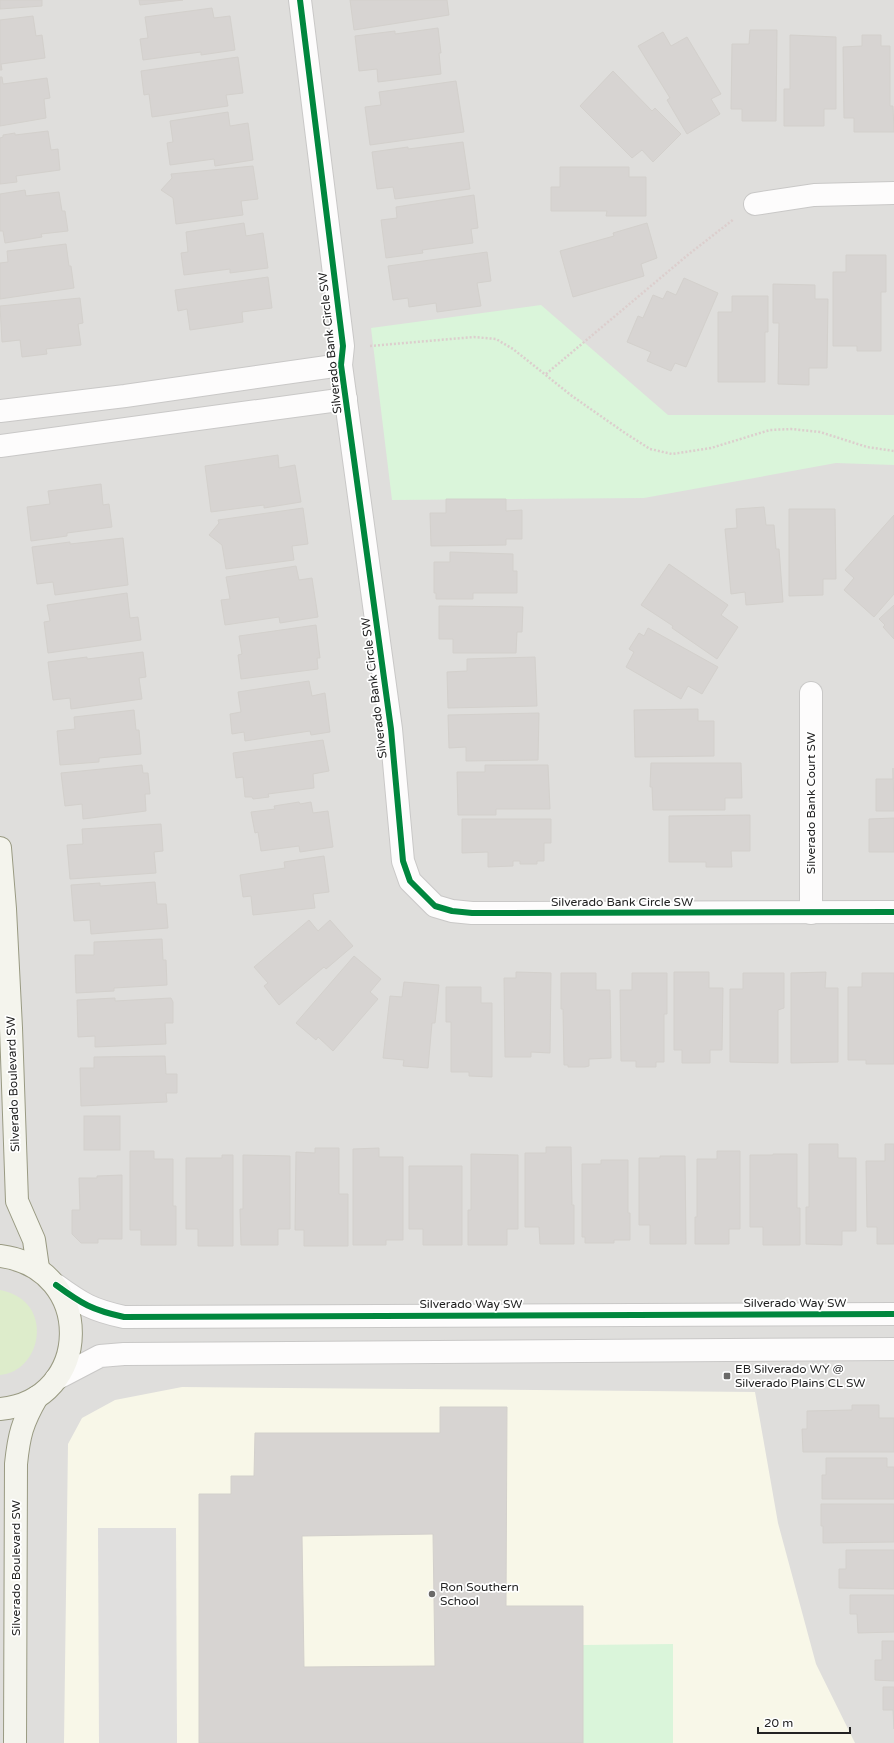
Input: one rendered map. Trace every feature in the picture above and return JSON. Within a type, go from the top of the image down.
[{"type":"street","name":"Silverado Bank Circle SW","points":[[300,0],[346,399],[391,729],[403,861],[410,881],[421,894],[435,906],[452,912],[894,912]]},
{"type":"street","points":[[755,204],[814,195],[894,193]]},
{"type":"street","name":"Silverado Bank Circle SW","points":[[0,411],[125,396],[342,355]]},
{"type":"street","name":"Silverado Bank Circle SW","points":[[0,446],[346,399]]},
{"type":"street","name":"Silverado Bank Court SW","points":[[811,693],[811,912]]},
{"type":"street","name":"Silverado Boulevard SW","points":[[0,848],[5,909],[11,1028],[17,1201],[34,1240],[38,1268]]},
{"type":"street","points":[[0,1256],[15,1258],[38,1268],[56,1286],[68,1308],[72,1333],[68,1357],[56,1379]]},
{"type":"street","name":"Silverado Way SW","points":[[56,1286],[83,1305],[101,1312],[124,1317],[894,1314]]},
{"type":"street","points":[[0,1409],[13,1408],[37,1397],[56,1379],[100,1356],[124,1354],[894,1349]]},
{"type":"street","name":"Silverado Boulevard SW","points":[[15,1743],[16,1464],[19,1436],[26,1416],[37,1397]]},
{"type":"path","points":[[546,374],[689,254],[755,204]]},
{"type":"path","points":[[342,355],[371,346],[474,338],[496,339],[513,349],[572,396],[650,449],[672,454],[711,448],[770,430],[791,429],[820,432],[867,447],[894,451]]},
{"type":"shaded area","points":[[0,0],[894,0],[894,1743],[0,1743]]},
{"type":"shaded area","name":"Ron Southern School","points":[[182,1387],[755,1392],[778,1523],[816,1664],[855,1743],[64,1743],[68,1444],[82,1418],[115,1400]]},
{"type":"shaded area","points":[[98,1528],[176,1528],[177,1743],[99,1743]]},
{"type":"green space","points":[[541,305],[668,415],[894,415],[894,465],[836,463],[644,498],[392,500],[371,328]]},
{"type":"green space","points":[[0,1290],[13,1294],[25,1302],[32,1312],[36,1323],[37,1334],[35,1346],[30,1357],[22,1366],[12,1372],[0,1375]]},
{"type":"green space","points":[[673,1644],[673,1743],[583,1743],[582,1645]]},
{"type":"building","points":[[0,0],[42,0],[42,6],[0,9]]},
{"type":"building","points":[[139,0],[183,0],[140,5]]},
{"type":"building","points":[[350,0],[447,0],[449,15],[354,30]]},
{"type":"building","points":[[212,8],[214,18],[230,16],[235,50],[201,55],[201,52],[143,60],[140,39],[148,38],[145,17]]},
{"type":"building","points":[[33,16],[36,36],[42,35],[45,58],[1,64],[2,70],[0,70],[0,20]]},
{"type":"building","points":[[438,28],[441,53],[439,53],[441,74],[378,82],[377,69],[359,71],[355,36],[395,31],[395,34]]},
{"type":"building","points":[[750,30],[777,30],[776,121],[742,121],[742,109],[731,109],[732,44],[749,44]]},
{"type":"building","points":[[663,32],[671,46],[687,37],[721,94],[711,99],[720,114],[687,134],[667,100],[670,98],[638,46]]},
{"type":"building","points":[[790,35],[836,37],[836,109],[824,109],[824,126],[784,126],[784,89],[790,89]]},
{"type":"building","points":[[862,35],[881,35],[881,46],[890,46],[890,106],[893,106],[894,132],[854,132],[854,118],[844,118],[843,47],[862,46]]},
{"type":"building","points":[[238,57],[243,93],[226,95],[228,106],[152,117],[149,94],[144,95],[141,71]]},
{"type":"building","points":[[613,71],[652,111],[655,108],[681,134],[653,162],[642,150],[632,158],[580,106]]},
{"type":"building","points":[[0,77],[2,77],[3,84],[47,78],[50,98],[44,99],[46,118],[0,126]]},
{"type":"building","points":[[456,81],[464,132],[370,145],[365,107],[381,105],[379,92]]},
{"type":"building","points":[[228,112],[230,126],[248,123],[253,160],[215,166],[214,159],[170,165],[167,143],[173,142],[170,121]]},
{"type":"building","points":[[48,131],[51,150],[58,149],[60,170],[16,176],[17,182],[0,184],[0,138],[3,137],[3,135],[15,133],[15,135]]},
{"type":"building","points":[[463,142],[470,189],[395,199],[393,187],[377,189],[372,152]]},
{"type":"building","points":[[253,166],[258,199],[241,201],[243,215],[176,224],[173,198],[161,190],[172,178],[171,174]]},
{"type":"building","points":[[560,167],[629,167],[629,177],[646,177],[646,216],[606,216],[607,211],[551,211],[551,187],[560,187]]},
{"type":"building","points":[[25,190],[26,196],[59,192],[62,211],[65,211],[68,231],[41,234],[42,237],[5,243],[3,231],[0,231],[0,194]]},
{"type":"building","points":[[474,195],[478,228],[471,229],[473,243],[422,250],[423,253],[386,258],[381,220],[397,218],[396,207]]},
{"type":"building","points":[[244,223],[246,236],[263,233],[268,268],[230,273],[230,269],[184,275],[181,253],[188,252],[186,232]]},
{"type":"building","points":[[647,223],[657,258],[641,264],[644,276],[573,297],[560,251],[614,236],[613,233]]},
{"type":"building","points":[[66,244],[74,288],[0,299],[0,263],[8,262],[7,251]]},
{"type":"building","points":[[487,252],[491,281],[477,283],[481,306],[437,312],[436,303],[409,307],[408,298],[393,300],[388,266]]},
{"type":"building","points":[[846,255],[886,255],[886,292],[881,292],[881,351],[857,351],[857,346],[833,346],[833,272],[846,272]]},
{"type":"building","points":[[268,277],[272,308],[242,312],[243,322],[190,330],[187,309],[178,311],[175,290]]},
{"type":"building","points":[[684,278],[718,293],[686,367],[675,363],[671,371],[647,361],[651,352],[627,342],[638,316],[643,318],[653,295],[663,299],[667,291],[676,295]]},
{"type":"building","points":[[773,284],[815,285],[815,299],[828,299],[827,368],[809,368],[809,385],[778,384],[779,323],[773,323]]},
{"type":"building","points":[[732,296],[768,296],[768,332],[765,332],[765,382],[718,382],[718,312],[732,312]]},
{"type":"building","points":[[80,298],[83,323],[78,324],[81,345],[46,349],[47,354],[22,357],[20,340],[2,342],[0,306]]},
{"type":"building","points":[[278,455],[279,468],[295,465],[301,502],[264,508],[264,505],[211,512],[205,466]]},
{"type":"building","points":[[101,484],[103,505],[109,504],[112,527],[67,533],[67,536],[31,541],[27,507],[50,504],[48,491]]},
{"type":"building","points":[[446,499],[506,499],[506,511],[522,510],[522,539],[506,539],[506,545],[431,546],[430,513],[446,513]]},
{"type":"building","points":[[764,507],[766,525],[774,525],[776,549],[779,549],[783,602],[746,605],[745,592],[731,594],[725,529],[737,528],[736,509]]},
{"type":"building","points":[[303,508],[308,544],[292,546],[294,560],[226,569],[222,545],[209,535],[219,523],[218,520]]},
{"type":"building","points":[[789,509],[835,509],[836,579],[823,579],[823,595],[789,596]]},
{"type":"building","points":[[894,515],[894,594],[874,617],[844,590],[854,578],[845,570]]},
{"type":"building","points":[[123,538],[128,585],[55,595],[53,582],[37,584],[32,547],[70,542],[70,544]]},
{"type":"building","points":[[450,552],[513,554],[513,571],[517,571],[517,593],[473,593],[473,599],[436,599],[436,593],[434,593],[434,562],[450,562]]},
{"type":"building","points":[[669,564],[728,605],[721,615],[738,627],[717,659],[672,628],[673,626],[641,605]]},
{"type":"building","points":[[296,566],[299,580],[312,578],[318,617],[280,623],[279,617],[225,625],[221,600],[230,599],[226,577]]},
{"type":"building","points":[[127,593],[130,618],[138,617],[141,640],[48,653],[44,622],[50,621],[47,605]]},
{"type":"building","points":[[894,605],[894,639],[883,627],[885,625],[879,619]]},
{"type":"building","points":[[439,606],[523,607],[522,632],[517,632],[516,653],[453,653],[453,639],[439,639]]},
{"type":"building","points":[[316,625],[320,658],[317,658],[318,669],[241,679],[238,655],[242,654],[239,636]]},
{"type":"building","points":[[648,628],[718,667],[702,694],[688,686],[681,699],[626,667],[634,652],[629,649],[639,633],[644,636]]},
{"type":"building","points":[[143,652],[146,677],[139,678],[142,699],[71,709],[70,698],[53,700],[48,662]]},
{"type":"building","points":[[535,657],[537,706],[448,708],[447,672],[467,671],[467,659]]},
{"type":"building","points":[[309,681],[312,696],[325,693],[330,732],[311,735],[310,731],[245,741],[244,732],[232,734],[230,714],[241,712],[238,692]]},
{"type":"building","points":[[698,709],[698,721],[714,721],[714,756],[635,757],[634,710]]},
{"type":"building","points":[[134,710],[136,730],[139,730],[141,754],[99,758],[99,762],[60,765],[57,731],[75,729],[74,717]]},
{"type":"building","points":[[539,713],[538,760],[466,761],[466,747],[449,748],[448,715]]},
{"type":"building","points":[[323,740],[329,771],[313,774],[314,788],[268,794],[269,797],[253,799],[252,797],[245,797],[243,777],[236,778],[233,753]]},
{"type":"building","points":[[651,763],[741,763],[742,798],[725,798],[725,810],[653,810],[652,787],[650,787]]},
{"type":"building","points":[[142,765],[143,773],[148,773],[150,794],[145,794],[146,811],[83,819],[82,804],[65,806],[61,773]]},
{"type":"building","points":[[485,765],[548,765],[550,809],[496,809],[496,815],[458,815],[457,772],[485,772]]},
{"type":"building","points":[[893,768],[894,811],[876,811],[876,779],[893,779]]},
{"type":"building","points":[[299,802],[300,804],[311,802],[313,813],[328,811],[333,847],[300,852],[299,846],[261,851],[258,832],[255,833],[251,812],[275,809],[274,806]]},
{"type":"building","points":[[750,815],[750,851],[731,851],[732,867],[706,867],[706,862],[669,862],[669,816]]},
{"type":"building","points":[[894,818],[894,852],[869,852],[869,819]]},
{"type":"building","points":[[462,819],[551,819],[551,843],[544,843],[544,861],[537,861],[537,864],[520,864],[520,861],[513,861],[513,866],[488,867],[488,852],[462,853]]},
{"type":"building","points":[[161,824],[163,851],[154,852],[156,873],[70,879],[67,845],[83,844],[82,829]]},
{"type":"building","points":[[324,856],[329,892],[313,894],[315,908],[253,915],[251,896],[243,897],[240,875],[285,868],[284,862]]},
{"type":"building","points":[[155,882],[157,904],[166,904],[168,928],[91,934],[90,920],[74,921],[71,885],[100,883],[100,886]]},
{"type":"building","points":[[309,920],[318,931],[330,920],[353,946],[326,969],[324,967],[279,1005],[264,986],[268,983],[254,967]]},
{"type":"building","points":[[162,939],[163,960],[166,960],[167,985],[114,988],[114,991],[76,993],[75,955],[94,955],[94,942]]},
{"type":"building","points":[[354,956],[381,979],[370,992],[378,999],[333,1051],[318,1037],[316,1040],[296,1023]]},
{"type":"building","points":[[516,972],[551,973],[550,1053],[531,1052],[531,1057],[505,1057],[504,978],[516,978]]},
{"type":"building","points":[[674,972],[709,972],[709,988],[723,988],[722,1050],[710,1050],[710,1063],[682,1063],[682,1050],[674,1050]]},
{"type":"building","points":[[826,972],[825,988],[838,988],[838,1062],[791,1063],[791,973]]},
{"type":"building","points":[[561,973],[596,973],[596,990],[610,990],[611,1058],[589,1059],[589,1066],[585,1067],[568,1067],[568,1065],[564,1065]]},
{"type":"building","points":[[632,973],[667,973],[667,1014],[664,1014],[664,1062],[656,1062],[656,1067],[636,1067],[636,1061],[621,1061],[620,990],[632,990]]},
{"type":"building","points":[[743,973],[784,973],[784,1008],[778,1010],[778,1063],[730,1062],[730,989],[743,989]]},
{"type":"building","points":[[862,973],[894,973],[894,1064],[866,1064],[866,1060],[848,1060],[848,987],[862,987]]},
{"type":"building","points":[[404,982],[439,985],[435,1023],[432,1023],[428,1068],[403,1066],[404,1060],[383,1058],[390,996],[402,997]]},
{"type":"building","points":[[446,987],[481,987],[481,1003],[492,1003],[492,1077],[469,1076],[469,1072],[451,1072],[451,1022],[446,1022]]},
{"type":"building","points":[[115,998],[115,1001],[171,998],[173,1002],[173,1023],[165,1023],[166,1044],[95,1047],[95,1036],[78,1037],[77,1000]]},
{"type":"building","points":[[165,1056],[166,1074],[177,1074],[177,1093],[166,1093],[167,1102],[81,1106],[80,1068],[94,1068],[94,1057]]},
{"type":"building","points":[[84,1116],[120,1116],[120,1150],[84,1150]]},
{"type":"building","points":[[809,1144],[838,1144],[838,1158],[856,1158],[856,1231],[842,1231],[842,1245],[806,1244],[806,1207],[809,1207]]},
{"type":"building","points":[[885,1144],[894,1144],[894,1244],[877,1244],[877,1227],[867,1227],[866,1161],[885,1161]]},
{"type":"building","points":[[546,1147],[571,1147],[572,1205],[574,1205],[574,1244],[540,1244],[539,1227],[525,1227],[525,1153],[546,1153]]},
{"type":"building","points":[[315,1148],[339,1148],[339,1194],[348,1194],[348,1246],[304,1246],[304,1230],[295,1230],[296,1152],[315,1153]]},
{"type":"building","points":[[379,1148],[379,1157],[403,1157],[403,1240],[386,1240],[386,1245],[353,1245],[353,1149]]},
{"type":"building","points":[[130,1151],[154,1151],[154,1159],[173,1159],[173,1206],[176,1206],[176,1245],[141,1245],[141,1230],[130,1230]]},
{"type":"building","points":[[717,1151],[740,1151],[740,1229],[729,1229],[729,1244],[695,1244],[695,1217],[697,1217],[697,1159],[717,1159]]},
{"type":"building","points":[[471,1154],[518,1155],[518,1229],[507,1229],[507,1245],[468,1245],[468,1210],[471,1210]]},
{"type":"building","points":[[797,1154],[797,1208],[800,1208],[800,1245],[763,1245],[763,1227],[750,1227],[750,1155]]},
{"type":"building","points":[[222,1155],[233,1155],[233,1246],[198,1246],[198,1229],[186,1229],[186,1158],[222,1158]]},
{"type":"building","points":[[243,1155],[290,1156],[290,1229],[278,1229],[278,1245],[241,1245],[240,1209],[243,1209]]},
{"type":"building","points":[[660,1156],[685,1156],[686,1244],[650,1244],[650,1225],[639,1225],[639,1158],[660,1158]]},
{"type":"building","points":[[601,1160],[628,1160],[628,1213],[630,1213],[630,1240],[614,1240],[614,1243],[585,1243],[585,1237],[582,1237],[582,1164],[601,1164]]},
{"type":"building","points":[[409,1166],[462,1166],[462,1245],[423,1245],[423,1229],[409,1229]]},
{"type":"building","points":[[122,1175],[122,1239],[98,1239],[98,1243],[81,1243],[72,1234],[72,1210],[80,1210],[79,1178],[97,1178],[97,1176]]},
{"type":"building","points":[[852,1405],[879,1405],[879,1418],[894,1418],[894,1452],[803,1452],[802,1429],[807,1429],[807,1411],[852,1410]]},
{"type":"building","points":[[440,1407],[507,1407],[506,1606],[583,1606],[583,1743],[199,1743],[199,1494],[231,1494],[231,1476],[254,1476],[255,1433],[440,1433]],"holes":[[[433,1534],[435,1666],[304,1667],[302,1536]]]},
{"type":"building","points":[[826,1458],[887,1458],[887,1467],[894,1467],[894,1499],[822,1499],[822,1475],[826,1475]]},
{"type":"building","points":[[821,1504],[894,1504],[894,1542],[823,1543]]},
{"type":"building","points":[[846,1550],[894,1550],[894,1589],[839,1588],[839,1569],[846,1569]]},
{"type":"building","points":[[850,1595],[894,1595],[894,1632],[858,1633],[857,1614],[850,1614]]},
{"type":"building","points":[[882,1641],[894,1641],[894,1681],[875,1680],[875,1660],[882,1660]]},
{"type":"building","points":[[883,1687],[894,1687],[894,1729],[893,1710],[883,1710]]},
{"type":"cycle path","points":[[300,0],[343,346],[341,365],[391,729],[403,861],[410,881],[435,906],[452,911],[472,913],[894,912]]},
{"type":"cycle path","points":[[56,1285],[88,1306],[124,1317],[894,1314]]},
{"type":"place","name":"EB Silverado WY @ Silverado Plains CL SW","points":[[727,1376]]},
{"type":"place","name":"Ron Southern School","points":[[432,1594]]}]
